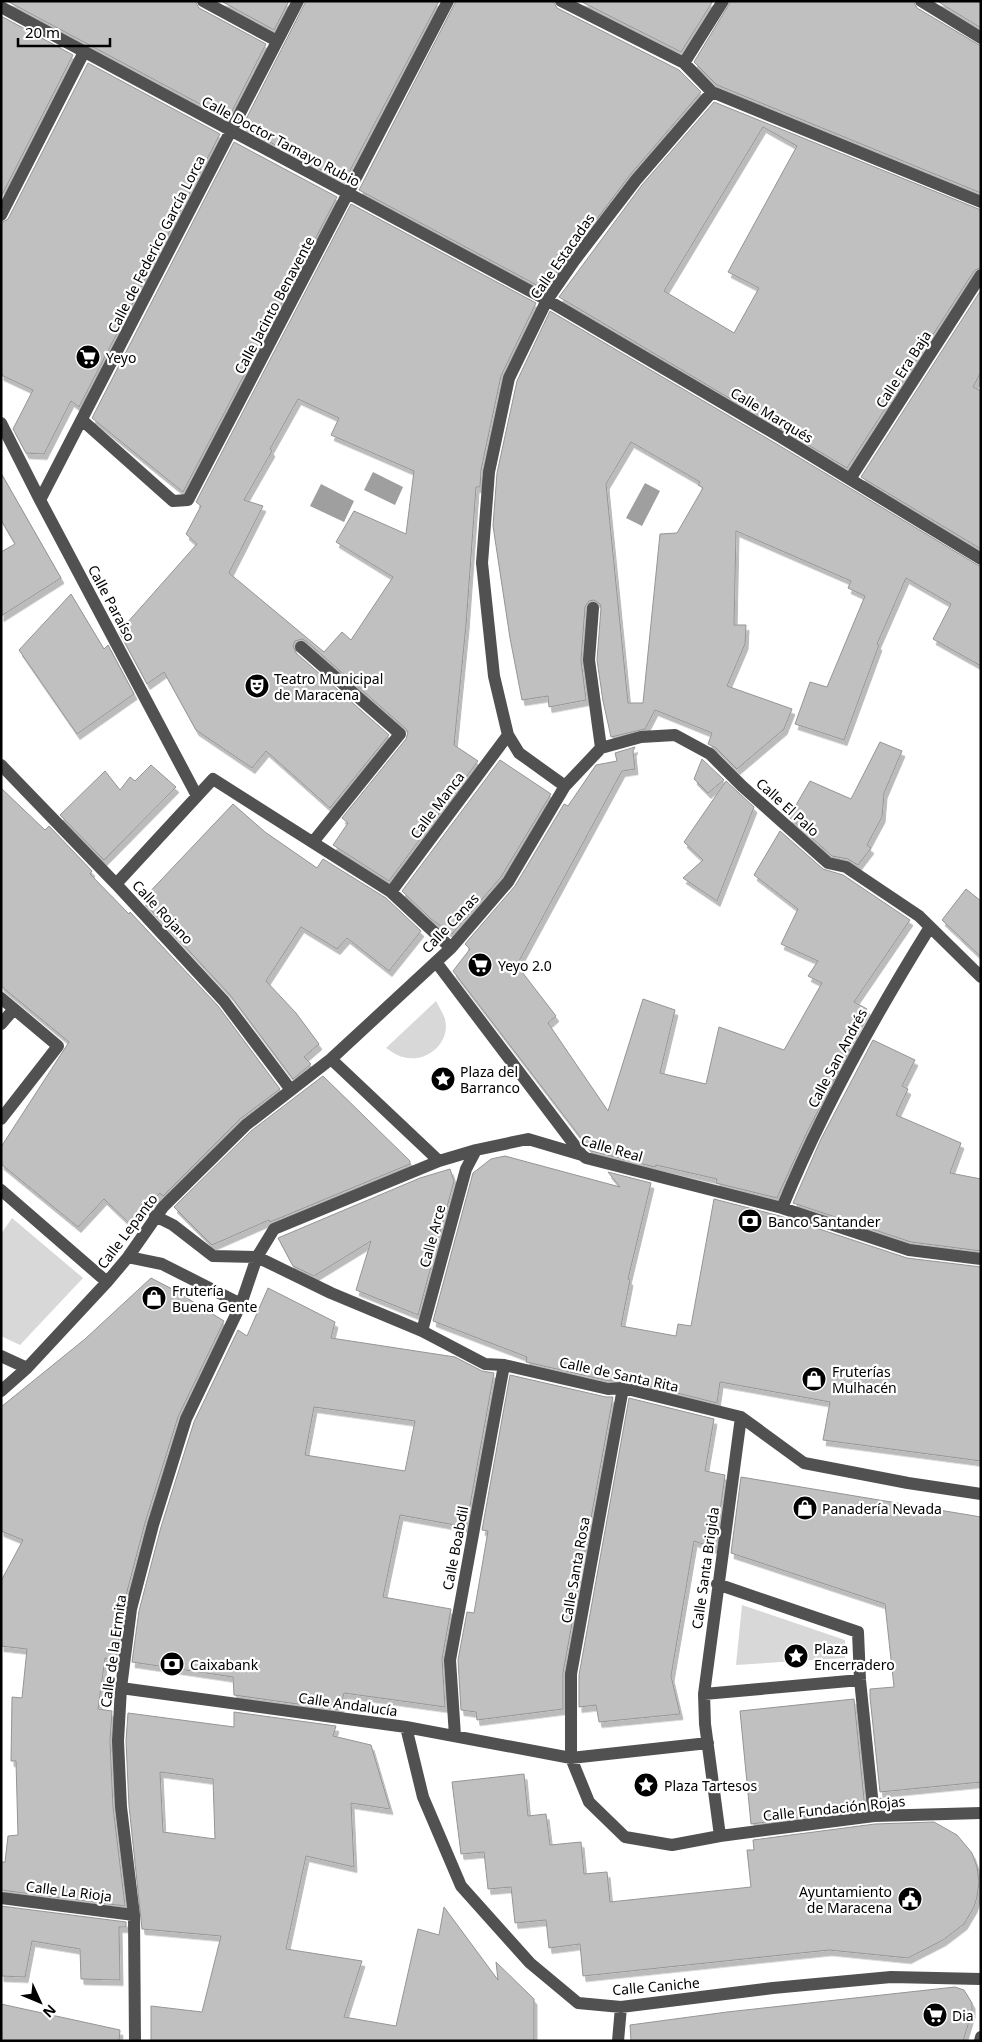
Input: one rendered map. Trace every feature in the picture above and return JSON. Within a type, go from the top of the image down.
[{"type":"street","points":[[203,1],[277,41]]},
{"type":"street","name":"Calle de Federico García Lorca","points":[[40,500],[298,1]]},
{"type":"street","name":"Calle Jacinto Benavente","points":[[82,420],[173,501],[188,500],[448,1]]},
{"type":"street","points":[[561,1],[684,63],[712,92],[981,202]]},
{"type":"street","points":[[684,63],[723,1]]},
{"type":"street","points":[[921,1],[981,38]]},
{"type":"street","name":"Calle Doctor Tamayo Rubio","points":[[1,7],[547,300]]},
{"type":"street","points":[[1,215],[84,52]]},
{"type":"street","name":"Calle Estacadas","points":[[565,786],[520,753],[508,735],[494,676],[482,564],[489,472],[509,378],[547,300],[574,261],[636,180],[712,92]]},
{"type":"street","name":"Calle Era Baja","points":[[850,479],[981,274]]},
{"type":"street","name":"Calle Marqués","points":[[547,300],[850,479],[981,559]]},
{"type":"street","name":"Calle Paraíso","points":[[1,423],[6,445],[40,500],[197,796]]},
{"type":"street","points":[[565,786],[601,748],[589,660],[593,608]]},
{"type":"street","points":[[301,647],[400,734],[313,842]]},
{"type":"street","name":"Calle Manca","points":[[391,892],[508,735]]},
{"type":"street","name":"Calle El Palo","points":[[601,748],[641,738],[675,736],[710,754],[742,786],[828,863],[846,867],[919,916],[981,977]]},
{"type":"street","name":"Calle Rojano","points":[[1,765],[116,884],[224,1000],[291,1090]]},
{"type":"street","points":[[116,884],[213,779],[391,892],[451,948]]},
{"type":"street","name":"Calle Canas","points":[[332,1059],[451,948],[508,882],[565,786]]},
{"type":"street","name":"Calle San Andrés","points":[[782,1208],[805,1152],[847,1069],[893,986],[930,927]]},
{"type":"street","points":[[436,962],[582,1155]]},
{"type":"street","points":[[1,998],[58,1046],[1,1119]]},
{"type":"street","points":[[1,1024],[14,1009]]},
{"type":"street","points":[[332,1059],[439,1161]]},
{"type":"street","name":"Calle Lepanto","points":[[1,1391],[27,1368],[107,1282],[128,1257],[155,1216],[246,1125],[332,1059]]},
{"type":"street","name":"Calle Real","points":[[257,1257],[274,1229],[439,1161],[476,1150],[528,1139],[582,1155],[586,1158],[782,1208],[909,1250],[981,1259]]},
{"type":"street","name":"Calle Arce","points":[[422,1331],[466,1169],[476,1150]]},
{"type":"street","points":[[1,1190],[107,1282]]},
{"type":"street","points":[[155,1216],[173,1225],[213,1256],[257,1257]]},
{"type":"street","points":[[128,1257],[162,1264],[241,1304]]},
{"type":"street","name":"Calle de Santa Rita","points":[[257,1257],[331,1293],[422,1331],[485,1364],[504,1365],[608,1389],[623,1388],[742,1417],[804,1463],[908,1483],[981,1494]]},
{"type":"street","name":"Calle de la Ermita","points":[[135,2041],[134,1914],[121,1808],[118,1741],[121,1688],[131,1609],[153,1525],[186,1419],[241,1304],[257,1257]]},
{"type":"street","points":[[1,1356],[27,1368]]},
{"type":"street","name":"Calle Boabdil","points":[[455,1736],[450,1660],[504,1365]]},
{"type":"street","name":"Calle Santa Rosa","points":[[571,1758],[571,1674],[623,1388]]},
{"type":"street","name":"Calle Santa Brigida","points":[[708,1743],[704,1694],[717,1584],[742,1417]]},
{"type":"street","points":[[717,1584],[858,1632],[860,1680],[874,1816]]},
{"type":"street","points":[[704,1694],[860,1680]]},
{"type":"street","name":"Calle Andalucía","points":[[121,1688],[406,1727],[571,1758]]},
{"type":"street","name":"Calle Caniche","points":[[406,1727],[423,1797],[461,1886],[530,1963],[578,2003],[621,2007],[773,1988],[891,1977],[981,1980]]},
{"type":"street","points":[[708,1743],[720,1836],[672,1845],[625,1836],[589,1802],[571,1758],[708,1743]]},
{"type":"street","name":"Calle Fundación Rojas","points":[[720,1836],[874,1816],[981,1813]]},
{"type":"street","name":"Calle La Rioja","points":[[1,1898],[134,1914]]},
{"type":"street","points":[[618,2041],[621,2007]]},
{"type":"street","points":[[980,2041],[981,2037]]},
{"type":"shaded area","points":[[373,472],[403,487],[395,505],[364,490]]},
{"type":"shaded area","points":[[645,483],[660,491],[642,526],[626,518]]},
{"type":"shaded area","points":[[321,484],[354,501],[344,522],[310,506]]},
{"type":"shaded area","points":[[436,1001],[445,1019],[446,1028],[444,1036],[435,1050],[420,1057],[412,1058],[399,1056],[386,1048]]},
{"type":"shaded area","points":[[12,1218],[83,1278],[20,1345],[1,1336],[1,1234]]},
{"type":"shaded area","points":[[742,1605],[845,1640],[845,1658],[736,1665]]},
{"type":"building","points":[[7,1],[195,1],[199,8],[266,44],[228,119]]},
{"type":"building","points":[[221,1],[289,1],[274,30]]},
{"type":"building","points":[[306,1],[439,1],[344,182],[242,127]]},
{"type":"building","points":[[456,1],[553,1],[557,8],[679,70],[701,92],[630,175],[544,289],[359,190]]},
{"type":"building","points":[[580,1],[713,1],[681,52]]},
{"type":"building","points":[[731,1],[913,1],[917,8],[981,46],[981,193],[717,85],[694,62]]},
{"type":"building","points":[[937,1],[981,1],[981,28]]},
{"type":"building","points":[[1,16],[73,55],[1,197]]},
{"type":"building","points":[[88,63],[220,134],[79,407],[71,401],[44,454],[26,453],[13,429],[33,390],[1,375],[1,223],[8,219]]},
{"type":"building","points":[[714,102],[981,210],[981,267],[974,271],[847,468],[559,297],[642,185]],"holes":[[[763,127],[797,146],[728,272],[759,288],[734,333],[664,291]]]},
{"type":"building","points":[[234,142],[337,197],[183,492],[92,418]]},
{"type":"building","points":[[351,204],[536,303],[501,376],[481,470],[480,487],[476,487],[466,625],[454,745],[478,761],[389,881],[333,845],[348,823],[342,818],[406,739],[408,732],[405,728],[306,641],[302,639],[295,641],[293,646],[296,653],[389,735],[330,808],[266,751],[252,768],[196,730],[164,672],[147,684],[119,632],[197,544],[186,534],[201,506],[196,502]],"holes":[[[298,399],[339,418],[331,435],[414,471],[406,534],[354,511],[336,542],[393,577],[351,640],[342,632],[324,652],[229,573],[263,506],[244,500],[272,451],[270,449]]]},
{"type":"building","points":[[981,290],[981,372],[973,387],[981,391],[981,549],[861,477]]},
{"type":"building","points":[[550,311],[981,567],[981,666],[933,639],[951,604],[906,578],[877,644],[879,645],[844,740],[795,724],[810,682],[827,687],[865,596],[848,588],[851,581],[736,531],[734,625],[746,625],[745,644],[727,686],[792,709],[784,729],[737,769],[716,748],[708,744],[712,733],[655,710],[645,729],[611,737],[597,660],[601,608],[600,604],[594,600],[589,601],[585,607],[581,660],[586,700],[549,707],[548,696],[522,700],[510,638],[493,526],[497,473],[517,381]],"holes":[[[631,442],[700,482],[698,485],[703,488],[677,533],[660,534],[643,703],[628,703],[606,484]]]},
{"type":"building","points":[[1,473],[61,578],[1,616],[1,552],[15,544],[1,520]]},
{"type":"building","points":[[71,594],[104,649],[108,645],[134,694],[77,734],[19,650]]},
{"type":"building","points":[[880,742],[902,751],[884,793],[882,817],[867,845],[871,848],[858,865],[848,859],[832,856],[789,817],[810,781],[851,799]]},
{"type":"building","points":[[635,747],[633,751],[635,769],[622,771],[519,961],[522,965],[519,968],[556,1016],[548,1023],[608,1111],[643,999],[675,1010],[660,1073],[706,1084],[719,1027],[784,1050],[822,983],[808,976],[818,961],[781,944],[798,909],[754,875],[780,831],[823,869],[843,875],[910,920],[854,1002],[867,1009],[854,1032],[858,1034],[807,1132],[777,1198],[716,1183],[717,1179],[656,1165],[655,1167],[591,1151],[453,971],[470,949],[465,944],[515,886],[564,804],[568,806],[596,765],[617,761],[615,753]]},
{"type":"building","points":[[702,759],[724,780],[708,793],[694,779]]},
{"type":"building","points":[[500,760],[551,794],[501,877],[452,934],[431,919],[402,891]]},
{"type":"building","points":[[151,765],[176,787],[104,860],[60,815],[105,771],[120,790],[130,777],[135,781]]},
{"type":"building","points":[[726,781],[754,807],[717,901],[683,878],[703,860],[684,842]]},
{"type":"building","points":[[1,788],[45,830],[49,826],[92,871],[90,874],[129,914],[130,912],[218,1006],[280,1089],[240,1119],[163,1196],[160,1193],[130,1224],[104,1199],[78,1227],[1,1164],[1,1147],[69,1042],[1,986]]},
{"type":"building","points":[[233,804],[265,832],[317,868],[323,859],[386,898],[421,931],[389,971],[347,938],[337,949],[301,927],[266,981],[296,1013],[319,1044],[304,1057],[311,1064],[293,1079],[230,995],[142,900]]},
{"type":"building","points":[[966,889],[981,901],[981,957],[942,920]]},
{"type":"building","points":[[873,1040],[915,1060],[902,1086],[908,1089],[896,1115],[961,1143],[950,1173],[981,1179],[981,1251],[911,1242],[793,1203],[821,1139]]},
{"type":"building","points":[[323,1076],[410,1161],[410,1164],[270,1222],[269,1220],[212,1245],[174,1207],[251,1131]]},
{"type":"building","points":[[505,1156],[620,1187],[608,1172],[651,1183],[628,1279],[630,1280],[621,1326],[676,1336],[678,1324],[691,1326],[714,1199],[780,1216],[907,1258],[981,1267],[981,1461],[823,1440],[830,1402],[720,1382],[717,1403],[625,1380],[609,1381],[526,1362],[527,1357],[433,1321],[473,1173],[491,1159]]},
{"type":"building","points":[[450,1169],[454,1181],[418,1315],[356,1290],[371,1241],[314,1276],[293,1266],[278,1238],[420,1178]]},
{"type":"building","points":[[151,1278],[224,1321],[178,1417],[145,1523],[123,1607],[116,1660],[105,1658],[98,1709],[112,1711],[110,1741],[113,1807],[125,1906],[1,1890],[1,1862],[5,1862],[8,1836],[18,1835],[16,1761],[11,1761],[12,1697],[22,1698],[27,1649],[1,1646],[1,1581],[23,1540],[1,1531],[1,1407],[85,1339]]},
{"type":"building","points":[[268,1288],[335,1322],[331,1338],[455,1357],[482,1371],[494,1373],[466,1527],[400,1515],[383,1597],[451,1609],[442,1659],[445,1707],[344,1693],[340,1710],[234,1695],[233,1677],[132,1662],[139,1611],[161,1527],[194,1422],[238,1330],[247,1336]],"holes":[[[314,1407],[415,1421],[405,1471],[305,1455]]]},
{"type":"building","points":[[510,1375],[613,1397],[563,1673],[563,1709],[477,1720],[476,1712],[461,1710],[458,1660],[467,1612],[474,1613],[488,1531],[482,1530]]},
{"type":"building","points":[[629,1398],[714,1419],[705,1471],[725,1475],[715,1548],[694,1541],[671,1676],[680,1714],[599,1722],[596,1705],[579,1707],[579,1675]]},
{"type":"building","points":[[741,1477],[981,1517],[981,1782],[880,1792],[870,1689],[894,1687],[885,1604],[731,1553]]},
{"type":"building","points":[[854,1699],[865,1809],[751,1824],[740,1711]]},
{"type":"building","points":[[234,1712],[336,1726],[333,1736],[371,1745],[390,1809],[351,1803],[354,1867],[306,1856],[286,1949],[362,1961],[344,2017],[396,2026],[418,1929],[439,1935],[444,1907],[498,1980],[496,1962],[534,1999],[534,2041],[151,2041],[151,2006],[202,2012],[221,1936],[142,1929],[129,1806],[126,1741],[128,1713],[234,1727]],"holes":[[[160,1772],[213,1779],[215,1839],[163,1832]]]},
{"type":"building","points":[[524,1774],[528,1816],[546,1814],[550,1845],[581,1842],[584,1874],[607,1872],[610,1902],[751,1887],[747,1850],[754,1850],[753,1840],[875,1824],[934,1822],[957,1835],[972,1853],[977,1867],[979,1882],[977,1897],[974,1907],[964,1924],[943,1940],[908,1958],[829,1950],[583,1976],[580,1944],[549,1948],[546,1920],[515,1923],[511,1887],[488,1889],[484,1852],[461,1854],[452,1782]]},
{"type":"building","points":[[880,1798],[900,1807],[881,1808]]},
{"type":"building","points":[[1,1906],[126,1922],[126,1927],[119,1927],[120,1980],[81,1979],[80,1949],[32,1941],[25,1977],[1,1976]]},
{"type":"building","points":[[955,1987],[964,1990],[972,2003],[972,2012],[963,2041],[631,2041],[630,2025],[727,2012]]},
{"type":"building","points":[[1,2004],[120,2030],[119,2041],[1,2041]]},
{"type":"place","name":"Yeyo","points":[[88,357]]},
{"type":"place","name":"Teatro Municipal de Maracena","points":[[257,686]]},
{"type":"place","name":"Yeyo 2.0","points":[[480,965]]},
{"type":"place","name":"Plaza del Barranco","points":[[443,1079]]},
{"type":"place","name":"Banco Santander","points":[[750,1221]]},
{"type":"place","name":"Frutería Buena Gente","points":[[154,1298]]},
{"type":"place","name":"Fruterías Mulhacén","points":[[814,1379]]},
{"type":"place","name":"Panadería Nevada","points":[[805,1508]]},
{"type":"place","name":"Plaza Encerradero","points":[[796,1656]]},
{"type":"place","name":"Caixabank","points":[[172,1664]]},
{"type":"place","name":"Plaza Tartesos","points":[[646,1785]]},
{"type":"place","name":"Ayuntamiento de Maracena","points":[[910,1899]]},
{"type":"place","name":"Dia","points":[[935,2015]]}]
